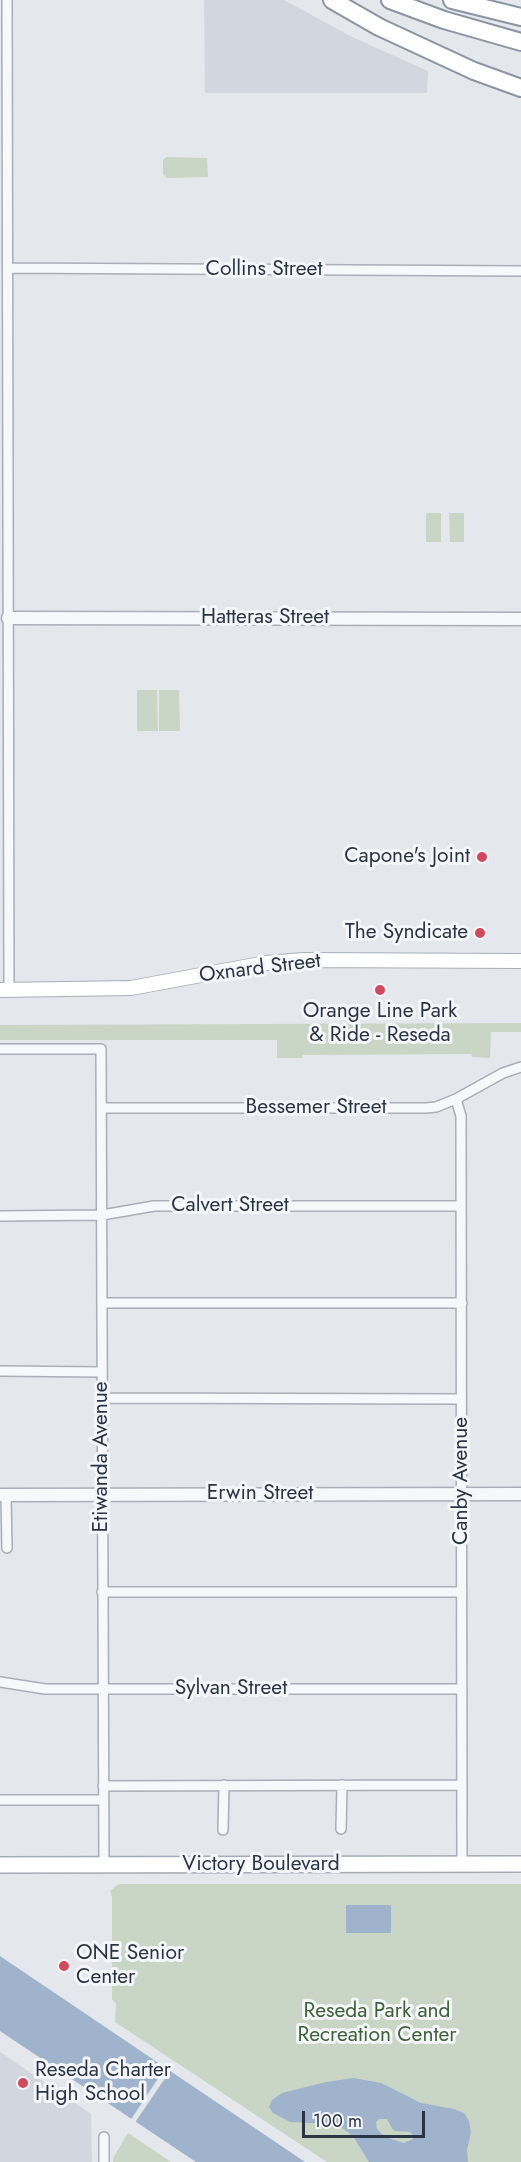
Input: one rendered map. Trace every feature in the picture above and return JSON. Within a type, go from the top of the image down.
[{"type":"highway","points":[[332,0],[379,27],[453,62],[521,88]]},
{"type":"highway","points":[[390,0],[444,20],[521,42]]},
{"type":"highway","points":[[452,0],[521,17]]},
{"type":"main road","name":"Oxnard Street","points":[[4,990],[131,988],[266,963],[314,959],[521,961]]},
{"type":"main road","name":"Victory Boulevard","points":[[0,1865],[521,1864]]},
{"type":"street","points":[[4,990],[8,618],[7,0]]},
{"type":"street","name":"Collins Street","points":[[8,268],[521,271]]},
{"type":"street","name":"Hatteras Street","points":[[8,618],[521,619]]},
{"type":"street","name":"Etiwanda Avenue","points":[[0,1049],[101,1049],[104,1865]]},
{"type":"street","name":"Bessemer Street","points":[[102,1108],[426,1108],[436,1107],[456,1099],[502,1072],[521,1067]]},
{"type":"street","name":"Canby Avenue","points":[[456,1099],[461,1116],[462,1864]]},
{"type":"street","name":"Calvert Street","points":[[0,1216],[102,1215],[154,1206],[461,1206]]},
{"type":"street","points":[[102,1303],[462,1303]]},
{"type":"street","points":[[0,1371],[102,1372]]},
{"type":"street","points":[[102,1398],[461,1399]]},
{"type":"street","name":"Erwin Street","points":[[3,1495],[521,1494]]},
{"type":"street","points":[[3,1495],[7,1548]]},
{"type":"street","points":[[102,1592],[462,1592]]},
{"type":"street","name":"Sylvan Street","points":[[0,1682],[45,1689],[462,1689]]},
{"type":"street","points":[[224,1785],[224,1830]]},
{"type":"street","points":[[341,1829],[342,1785]]},
{"type":"street","points":[[103,1786],[462,1785]]},
{"type":"street","points":[[0,1800],[103,1800]]},
{"type":"street","points":[[104,2137],[104,2162]]},
{"type":"shaded area","points":[[204,0],[284,0],[352,37],[428,71],[427,93],[205,93]]},
{"type":"shaded area","name":"Reseda Charter High School","points":[[0,2052],[91,2114],[92,2162],[0,2162]]},
{"type":"green space","points":[[166,157],[207,158],[208,177],[167,178],[163,174],[163,160]]},
{"type":"green space","points":[[426,513],[441,513],[441,542],[426,542]]},
{"type":"green space","points":[[449,513],[464,513],[464,542],[450,542]]},
{"type":"green space","points":[[137,690],[157,690],[158,731],[137,731]]},
{"type":"green space","points":[[159,690],[179,690],[180,731],[159,731]]},
{"type":"green space","points":[[521,1023],[521,1032],[491,1032],[490,1058],[472,1057],[471,1054],[303,1055],[302,1058],[277,1058],[277,1040],[0,1040],[0,1025]]},
{"type":"green space","name":"Reseda Park and Recreation Center","points":[[119,1884],[521,1884],[521,2162],[327,2162],[115,2022],[116,2004],[112,1999],[112,1897],[110,1891]]},
{"type":"green space","points":[[128,2133],[171,2162],[113,2162],[113,2158]]},
{"type":"water","points":[[346,1905],[391,1905],[391,1933],[346,1933]]},
{"type":"water","points":[[0,1956],[305,2162],[196,2162],[0,2031]]},
{"type":"water","points":[[354,2078],[381,2083],[421,2103],[464,2113],[469,2121],[471,2132],[467,2150],[468,2162],[369,2162],[353,2136],[342,2128],[329,2124],[290,2122],[273,2113],[269,2107],[272,2100],[282,2093]],"holes":[[[379,2119],[387,2119],[393,2130],[410,2132],[413,2139],[404,2143],[385,2137],[377,2129],[376,2122]]]},
{"type":"pier","points":[[167,2065],[172,2068],[134,2124],[130,2121]]},
{"type":"place","name":"Capone's Joint","points":[[482,857]]},
{"type":"place","name":"The Syndicate","points":[[480,933]]},
{"type":"place","name":"Orange Line Park & Ride - Reseda","points":[[380,990]]},
{"type":"place","name":"ONE Senior Center","points":[[64,1966]]},
{"type":"place","name":"Reseda Charter High School","points":[[23,2083]]}]
